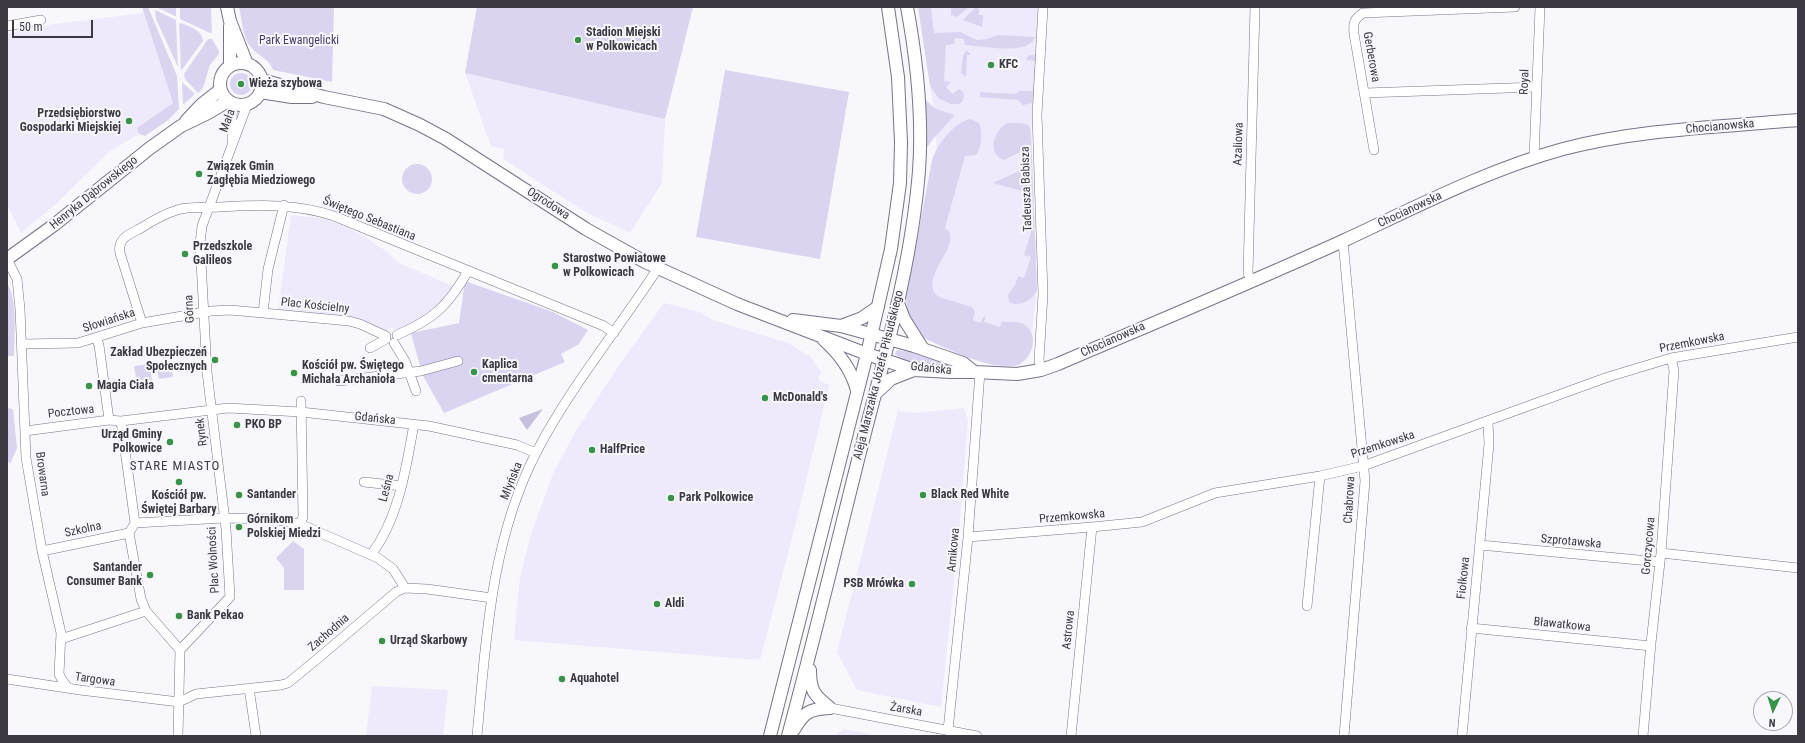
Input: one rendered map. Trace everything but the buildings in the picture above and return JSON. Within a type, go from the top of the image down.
[{"type":"street","points":[[227,7],[230,21],[247,64]]},
{"type":"street","name":"Aleja Marszałka Józefa Piłsudskiego","points":[[770,736],[867,354],[891,249],[900,169],[901,142],[898,77],[888,7]]},
{"type":"street","name":"Aleja Marszałka Józefa Piłsudskiego","points":[[790,736],[898,303],[910,242],[919,170],[917,72],[907,7]]},
{"type":"street","name":"Tadeusza Babisza","points":[[1041,370],[1039,360],[1043,294],[1037,130],[1044,7]]},
{"type":"street","name":"Azaliowa","points":[[1251,282],[1248,273],[1255,7]]},
{"type":"street","name":"Gerberowa","points":[[1374,150],[1353,24],[1356,17],[1363,13],[1514,7]]},
{"type":"street","name":"Royal","points":[[1534,158],[1537,87],[1537,8]]},
{"type":"street","points":[[7,26],[41,20]]},
{"type":"street","points":[[230,21],[230,66]]},
{"type":"street","points":[[241,63],[247,64],[256,70],[261,86],[257,98],[247,105],[231,102],[220,90],[221,76],[230,66],[241,63]]},
{"type":"street","name":"Ogrodowa","points":[[261,86],[376,107],[420,124],[446,139],[586,229],[658,268],[737,304],[867,354]]},
{"type":"street","name":"Gerberowa","points":[[1365,93],[1537,87]]},
{"type":"street","name":"Henryka Dąbrowskiego","points":[[7,259],[54,225],[129,165],[181,126],[201,105],[220,90]]},
{"type":"street","name":"Henryka Dąbrowskiego","points":[[181,126],[231,102]]},
{"type":"street","name":"Mała","points":[[231,102],[232,145]]},
{"type":"street","name":"Mała","points":[[209,207],[247,105]]},
{"type":"street","name":"Chocianowska","points":[[1041,370],[1071,359],[1251,282],[1478,179],[1534,158],[1590,143],[1628,136],[1798,120]]},
{"type":"street","points":[[263,313],[268,269],[284,205]]},
{"type":"street","name":"Świętego Sebastiana","points":[[142,323],[120,253],[120,244],[123,239],[166,214],[183,209],[284,205],[316,210],[334,216],[604,326],[614,333]]},
{"type":"street","name":"Górna","points":[[209,207],[200,236],[202,312],[206,372],[211,410]]},
{"type":"street","name":"Chabrowa","points":[[1343,241],[1365,481],[1344,736]]},
{"type":"street","name":"Browarna","points":[[7,259],[17,279],[22,344],[26,458],[42,551],[61,639],[59,674],[68,688]]},
{"type":"street","name":"Młyńska","points":[[477,736],[495,575],[505,534],[518,496],[536,453],[562,408],[658,268]]},
{"type":"street","points":[[370,348],[439,312],[455,294],[468,271]]},
{"type":"street","points":[[898,303],[904,319],[923,349]]},
{"type":"street","points":[[841,326],[862,318],[878,307]]},
{"type":"street","name":"Słowiańska","points":[[22,344],[78,343],[142,323],[202,312],[230,310],[263,313]]},
{"type":"street","name":"Plac Kościelny","points":[[263,313],[349,321],[365,326],[390,338]]},
{"type":"street","name":"Ogrodowa","points":[[772,317],[841,326],[888,339]]},
{"type":"street","points":[[821,337],[844,360],[853,376],[857,390]]},
{"type":"street","name":"Przemkowska","points":[[968,537],[1142,522],[1215,493],[1320,476],[1363,466],[1608,378],[1671,358],[1798,337]]},
{"type":"street","points":[[96,338],[99,345],[109,420]]},
{"type":"street","points":[[390,338],[404,361],[416,391]]},
{"type":"street","name":"Gdańska","points":[[888,339],[963,363],[977,372]]},
{"type":"street","name":"Gdańska","points":[[867,354],[914,370],[1008,374],[1041,370]]},
{"type":"street","name":"Gorczycowa","points":[[1643,736],[1661,558],[1674,370],[1671,358]]},
{"type":"street","points":[[340,381],[408,373],[458,361]]},
{"type":"street","points":[[875,394],[892,379],[914,370]]},
{"type":"street","name":"Arnikowa","points":[[948,730],[968,537],[977,372]]},
{"type":"street","points":[[300,401],[303,517],[300,524]]},
{"type":"street","name":"Gdańska","points":[[211,410],[228,408],[300,412],[414,424],[517,445],[536,453]]},
{"type":"street","name":"Rynek","points":[[121,421],[211,410],[224,518]]},
{"type":"street","name":"Pocztowa","points":[[25,431],[109,420],[121,421]]},
{"type":"street","points":[[121,421],[135,523],[129,533],[140,599],[146,611],[180,650],[178,736]]},
{"type":"street","name":"Fiołkowa","points":[[1462,736],[1489,444],[1488,422]]},
{"type":"street","name":"Leśna","points":[[371,555],[378,545],[389,522],[401,486],[414,424]]},
{"type":"street","points":[[1307,606],[1320,476]]},
{"type":"street","points":[[364,482],[401,486]]},
{"type":"street","points":[[135,523],[224,518],[273,519],[300,524],[378,558],[393,570],[406,588]]},
{"type":"street","name":"Plac Wolności","points":[[180,650],[230,597],[224,518]]},
{"type":"street","name":"Astrowa","points":[[1071,736],[1092,527]]},
{"type":"street","name":"Szkolna","points":[[42,551],[129,533]]},
{"type":"street","name":"Szprotawska","points":[[1480,545],[1798,568]]},
{"type":"street","name":"Zachodnia","points":[[179,702],[196,694],[288,683],[389,596],[406,588],[426,589],[492,598]]},
{"type":"street","points":[[61,639],[146,611]]},
{"type":"street","name":"Bławatkowa","points":[[1471,628],[1651,646]]},
{"type":"street","points":[[810,658],[812,690],[817,698],[830,708]]},
{"type":"street","name":"Targowa","points":[[7,679],[179,702]]},
{"type":"street","points":[[250,688],[256,736]]},
{"type":"street","points":[[790,736],[804,716],[814,709],[830,708]]},
{"type":"street","name":"Żarska","points":[[830,708],[977,736]]},
{"type":"shaded area","points":[[918,7],[1038,7],[1037,49],[1031,131],[1037,290],[1032,332],[969,332],[915,286],[937,168],[935,118]]},
{"type":"shaded area","points":[[144,13],[173,103],[137,128],[139,134],[110,151],[57,203],[21,233],[7,205],[7,34],[55,24]]},
{"type":"shaded area","points":[[465,73],[665,119],[662,183],[630,233],[584,211],[503,159],[504,149],[491,146]]},
{"type":"shaded area","points":[[291,215],[321,218],[341,225],[364,236],[389,253],[397,262],[455,287],[432,311],[414,323],[397,331],[392,328],[385,331],[278,311]]},
{"type":"shaded area","points":[[664,303],[700,312],[713,320],[788,343],[811,357],[821,373],[818,380],[829,385],[797,519],[760,660],[514,640],[520,578],[531,534],[553,474],[574,434],[618,367]]},
{"type":"shaded area","points":[[964,408],[968,420],[959,532],[941,707],[857,690],[837,652],[898,411],[916,413]]},
{"type":"shaded area","points":[[543,409],[527,430],[519,418]]},
{"type":"shaded area","points":[[372,686],[448,690],[443,736],[366,736]]},
{"type":"shaded area","points":[[844,729],[879,736],[834,736]]},
{"type":"green space","points":[[142,7],[148,7],[177,76],[179,109],[167,121],[145,136],[139,134],[137,128],[173,103]]},
{"type":"green space","points":[[156,7],[176,7],[176,16],[175,16]]},
{"type":"green space","points":[[180,7],[211,7],[212,33],[180,19]]},
{"type":"green space","name":"Park Ewangelicki","points":[[239,7],[334,7],[332,82],[273,70],[269,63],[247,42]]},
{"type":"green space","name":"Stadion Miejski w Polkowicach","points":[[477,7],[693,7],[665,119],[465,73]]},
{"type":"green space","points":[[918,7],[931,7],[934,33],[960,32],[977,40],[987,39],[998,35],[1035,37],[1031,43],[1015,48],[993,48],[965,45],[964,39],[955,38],[954,44],[946,45],[944,81],[951,82],[946,87],[953,94],[959,89],[963,92],[964,97],[962,102],[959,104],[951,104],[939,99],[930,86]]},
{"type":"green space","points":[[951,7],[969,7],[957,17],[951,15]]},
{"type":"green space","points":[[976,7],[979,9],[979,15],[983,15],[982,27],[963,20]]},
{"type":"green space","points":[[155,10],[176,20],[178,67],[156,19]]},
{"type":"green space","points":[[181,23],[201,34],[203,41],[181,71],[179,24]]},
{"type":"green space","points":[[208,39],[212,39],[219,51],[219,54],[210,65],[203,88],[198,93],[185,79],[184,74]]},
{"type":"green space","points":[[967,50],[971,55],[967,55],[966,77],[961,73],[963,55]]},
{"type":"green space","points":[[1029,55],[1036,56],[1034,100],[1032,103],[1023,105],[1018,100],[980,97],[980,92],[1015,94],[1019,91],[1033,91],[1035,61],[1026,60]]},
{"type":"green space","points":[[725,70],[849,92],[820,259],[696,237]]},
{"type":"green space","points":[[241,73],[245,74],[251,80],[251,88],[245,94],[241,95],[237,94],[231,88],[230,84],[231,80],[237,74]]},
{"type":"green space","points":[[182,82],[195,94],[184,104],[183,104]]},
{"type":"green space","points":[[924,99],[936,109],[955,115],[926,149]]},
{"type":"green space","points":[[970,119],[979,123],[981,131],[981,144],[976,155],[965,156],[945,228],[950,234],[950,242],[936,271],[933,281],[933,289],[939,297],[972,307],[975,312],[973,320],[981,323],[983,317],[986,317],[984,322],[1000,327],[1002,321],[1018,322],[1027,327],[1033,337],[1033,344],[1029,356],[1025,361],[1014,366],[993,365],[981,362],[926,339],[914,326],[909,315],[907,304],[906,298],[934,154],[946,135],[964,121]]},
{"type":"green space","points":[[1007,123],[1021,123],[1028,125],[1031,131],[1037,290],[1033,297],[1029,300],[1017,304],[1009,302],[1008,295],[1015,285],[1018,276],[1024,278],[1031,257],[1024,255],[1032,229],[1031,209],[1028,203],[1023,201],[1025,192],[993,183],[1030,166],[1029,148],[1004,160],[998,157],[995,152],[994,142],[996,136],[1002,127]]},
{"type":"green space","points":[[417,164],[428,168],[432,179],[428,190],[417,194],[406,190],[402,179],[406,168]]},
{"type":"green space","points":[[465,281],[553,312],[588,330],[579,344],[561,354],[565,362],[444,413],[422,374],[411,333],[459,323]]},
{"type":"green space","points":[[7,283],[13,299],[14,308],[14,356],[7,356]]},
{"type":"green space","points":[[897,350],[911,352],[941,362],[942,367],[903,361],[898,358],[895,353]]},
{"type":"green space","points":[[171,361],[173,377],[159,379],[156,363]]},
{"type":"green space","points":[[150,364],[152,381],[137,383],[134,366]]},
{"type":"green space","points":[[7,408],[13,409],[17,448],[10,464],[7,460]]},
{"type":"green space","points":[[293,541],[304,549],[304,590],[284,590],[284,568],[276,558]]},
{"type":"place","name":"Stadion Miejski w Polkowicach","points":[[578,40]]},
{"type":"place","name":"KFC","points":[[991,65]]},
{"type":"place","name":"Wieża szybowa","points":[[241,84]]},
{"type":"place","name":"Przedsiębiorstwo Gospodarki Miejskiej","points":[[129,121]]},
{"type":"place","name":"Związek Gmin Zagłębia Miedziowego","points":[[199,174]]},
{"type":"place","name":"Przedszkole Galileos","points":[[185,254]]},
{"type":"place","name":"Starostwo Powiatowe w Polkowicach","points":[[555,266]]},
{"type":"place","name":"Zakład Ubezpieczeń Społecznych","points":[[215,360]]},
{"type":"place","name":"Kaplica cmentarna","points":[[474,372]]},
{"type":"place","name":"Kościół pw. Świętego Michała Archanioła","points":[[294,373]]},
{"type":"place","name":"Magia Ciała","points":[[89,386]]},
{"type":"place","name":"McDonald's","points":[[765,398]]},
{"type":"place","name":"PKO BP","points":[[237,425]]},
{"type":"place","name":"Urząd Gminy Polkowice","points":[[170,442]]},
{"type":"place","name":"HalfPrice","points":[[592,450]]},
{"type":"place","name":"Kościół pw. Świętej Barbary","points":[[179,482]]},
{"type":"place","name":"Santander","points":[[239,495]]},
{"type":"place","name":"Black Red White","points":[[923,495]]},
{"type":"place","name":"Park Polkowice","points":[[671,498]]},
{"type":"place","name":"Górnikom Polskiej Miedzi","points":[[239,527]]},
{"type":"place","name":"Santander Consumer Bank","points":[[150,575]]},
{"type":"place","name":"PSB Mrówka","points":[[912,584]]},
{"type":"place","name":"Aldi","points":[[657,604]]},
{"type":"place","name":"Bank Pekao","points":[[179,616]]},
{"type":"place","name":"Urząd Skarbowy","points":[[382,641]]},
{"type":"place","name":"Aquahotel","points":[[562,679]]},
{"type":"district","name":"STARE MIASTO","points":[[175,467]]}]
